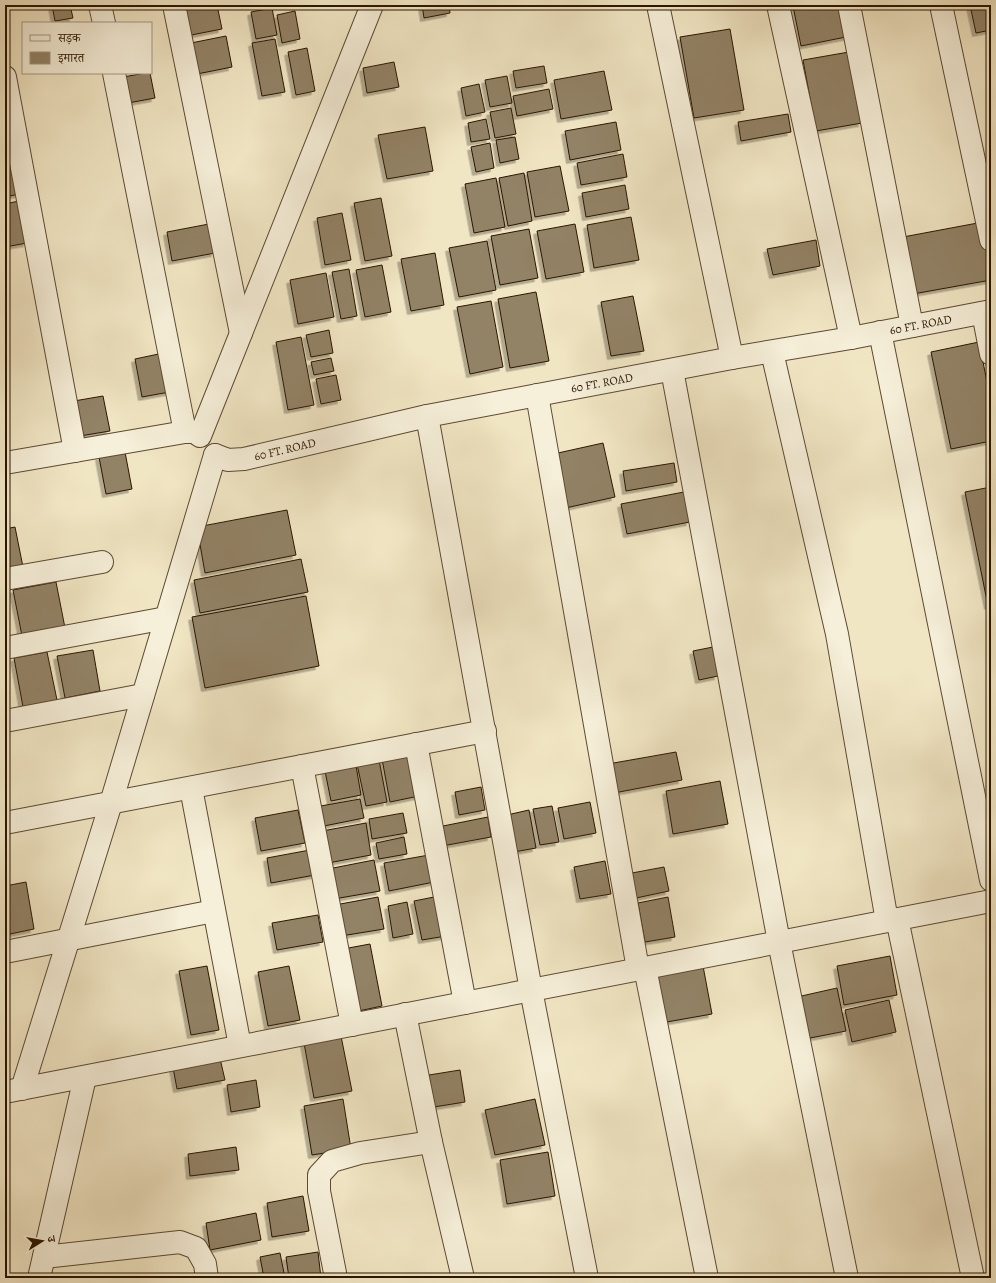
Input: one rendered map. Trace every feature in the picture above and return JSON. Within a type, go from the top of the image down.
[{"type":"street","points":[[100,5],[104,22]]},
{"type":"street","points":[[174,5],[241,333]]},
{"type":"street","points":[[193,434],[241,333],[372,5]]},
{"type":"street","points":[[658,5],[732,358]]},
{"type":"street","points":[[778,5],[851,338]]},
{"type":"street","points":[[849,5],[912,326]]},
{"type":"street","points":[[941,5],[991,240]]},
{"type":"street","points":[[14,1091],[68,939],[215,455],[193,434],[114,74]]},
{"type":"street","points":[[5,77],[75,451]]},
{"type":"street","points":[[987,312],[991,354]]},
{"type":"street","name":"60 FT. ROAD","points":[[215,455],[228,460],[244,459],[427,416],[732,358],[851,338],[987,312]]},
{"type":"street","points":[[880,332],[991,880]]},
{"type":"street","points":[[772,352],[838,634],[892,920],[974,1278]]},
{"type":"street","points":[[672,370],[779,942],[847,1278]]},
{"type":"street","points":[[537,395],[641,968],[707,1278]]},
{"type":"street","points":[[427,416],[531,990],[587,1278]]},
{"type":"street","points":[[5,462],[193,434]]},
{"type":"street","points":[[5,579],[102,562]]},
{"type":"street","points":[[5,648],[166,618]]},
{"type":"street","points":[[5,721],[143,695]]},
{"type":"street","points":[[5,823],[484,731]]},
{"type":"street","points":[[416,744],[464,1003]]},
{"type":"street","points":[[302,766],[352,1025]]},
{"type":"street","points":[[191,788],[240,1046]]},
{"type":"street","points":[[14,1091],[991,900]]},
{"type":"street","points":[[5,952],[214,911]]},
{"type":"street","points":[[405,1014],[431,1142],[463,1278]]},
{"type":"street","points":[[39,1278],[85,1077]]},
{"type":"street","points":[[336,1278],[319,1191],[319,1175],[332,1161],[360,1153],[431,1142]]},
{"type":"street","points":[[44,1257],[180,1242],[196,1248],[205,1264],[207,1278]]},
{"type":"building","points":[[52,5],[70,5],[73,18],[55,21]]},
{"type":"building","points":[[217,5],[222,29],[186,36],[181,6]]},
{"type":"building","points":[[422,5],[449,5],[450,13],[424,18]]},
{"type":"building","points":[[844,5],[851,36],[801,46],[793,6]]},
{"type":"building","points":[[970,5],[991,5],[991,30],[976,33]]},
{"type":"building","points":[[272,8],[277,35],[256,39],[251,12]]},
{"type":"building","points":[[295,11],[300,39],[282,43],[277,15]]},
{"type":"building","points":[[730,29],[744,110],[694,118],[680,37]]},
{"type":"building","points":[[226,36],[232,67],[197,74],[191,43]]},
{"type":"building","points":[[275,39],[285,92],[262,96],[252,43]]},
{"type":"building","points":[[307,48],[315,91],[296,95],[288,52]]},
{"type":"building","points":[[849,52],[862,123],[816,131],[803,60]]},
{"type":"building","points":[[394,62],[399,87],[367,93],[363,68]]},
{"type":"building","points":[[544,66],[547,83],[516,88],[513,71]]},
{"type":"building","points":[[604,71],[612,110],[561,119],[554,80]]},
{"type":"building","points":[[150,74],[155,98],[128,103],[123,77]]},
{"type":"building","points":[[507,76],[512,103],[490,107],[485,80]]},
{"type":"building","points":[[479,84],[485,112],[466,116],[461,88]]},
{"type":"building","points":[[549,89],[553,109],[517,116],[513,96]]},
{"type":"building","points":[[511,108],[516,134],[495,138],[490,112]]},
{"type":"building","points":[[788,114],[791,132],[741,141],[738,122]]},
{"type":"building","points":[[486,119],[490,139],[471,142],[468,123]]},
{"type":"building","points":[[616,122],[621,150],[570,160],[565,131]]},
{"type":"building","points":[[425,127],[433,171],[387,179],[378,135]]},
{"type":"building","points":[[515,137],[519,159],[500,163],[496,140]]},
{"type":"building","points":[[490,143],[494,168],[476,172],[471,147]]},
{"type":"building","points":[[623,154],[627,177],[581,185],[577,163]]},
{"type":"building","points":[[13,164],[19,194],[5,197],[5,166]]},
{"type":"building","points":[[560,166],[569,211],[535,217],[527,172]]},
{"type":"building","points":[[524,173],[532,221],[508,226],[499,178]]},
{"type":"building","points":[[496,178],[505,227],[474,233],[465,184]]},
{"type":"building","points":[[625,185],[629,209],[586,217],[582,193]]},
{"type":"building","points":[[381,198],[392,256],[365,261],[354,203]]},
{"type":"building","points":[[19,201],[27,243],[5,247],[5,204]]},
{"type":"building","points":[[342,213],[351,260],[325,265],[317,218]]},
{"type":"building","points":[[631,217],[639,260],[594,268],[587,225]]},
{"type":"building","points":[[983,222],[991,263],[991,280],[913,294],[903,237]]},
{"type":"building","points":[[209,224],[215,253],[172,261],[167,232]]},
{"type":"building","points":[[575,224],[584,272],[546,279],[537,231]]},
{"type":"building","points":[[529,229],[538,278],[500,285],[491,236]]},
{"type":"building","points":[[816,240],[820,266],[773,275],[767,249]]},
{"type":"building","points":[[487,241],[496,290],[459,297],[449,248]]},
{"type":"building","points":[[435,253],[444,305],[411,311],[401,259]]},
{"type":"building","points":[[382,265],[391,312],[365,317],[356,270]]},
{"type":"building","points":[[349,269],[357,316],[341,319],[332,272]]},
{"type":"building","points":[[326,273],[334,317],[298,324],[290,280]]},
{"type":"building","points":[[536,292],[549,361],[510,368],[498,299]]},
{"type":"building","points":[[633,296],[644,351],[611,356],[601,302]]},
{"type":"building","points":[[491,301],[503,367],[470,374],[457,307]]},
{"type":"building","points":[[329,330],[333,353],[311,357],[306,335]]},
{"type":"building","points":[[301,337],[314,405],[288,410],[276,342]]},
{"type":"building","points":[[979,342],[991,402],[991,441],[951,449],[931,352]]},
{"type":"building","points":[[168,352],[175,391],[142,397],[135,359]]},
{"type":"building","points":[[331,358],[334,371],[314,375],[311,362]]},
{"type":"building","points":[[336,375],[341,400],[321,404],[316,379]]},
{"type":"building","points":[[103,396],[110,431],[80,436],[74,401]]},
{"type":"building","points":[[603,443],[615,497],[561,509],[549,455]]},
{"type":"building","points":[[125,452],[132,489],[106,494],[99,457]]},
{"type":"building","points":[[674,463],[677,482],[626,491],[623,471]]},
{"type":"building","points":[[991,487],[991,605],[988,606],[965,492]]},
{"type":"building","points":[[684,492],[690,522],[627,534],[621,504]]},
{"type":"building","points":[[287,510],[296,555],[205,573],[197,527]]},
{"type":"building","points":[[15,527],[23,567],[5,571],[5,529]]},
{"type":"building","points":[[301,559],[308,592],[200,613],[194,580]]},
{"type":"building","points":[[56,582],[66,633],[23,641],[13,590]]},
{"type":"building","points":[[306,596],[319,666],[205,688],[192,617]]},
{"type":"building","points":[[713,647],[718,676],[699,680],[693,651]]},
{"type":"building","points":[[93,650],[100,691],[65,698],[57,656]]},
{"type":"building","points":[[47,652],[57,700],[23,707],[14,658]]},
{"type":"building","points":[[676,752],[682,780],[614,793],[608,764]]},
{"type":"building","points":[[411,754],[419,796],[390,802],[382,759]]},
{"type":"building","points":[[355,760],[361,795],[331,801],[324,766]]},
{"type":"building","points":[[379,760],[387,802],[366,806],[357,764]]},
{"type":"building","points":[[720,781],[728,824],[673,834],[666,791]]},
{"type":"building","points":[[481,787],[485,810],[459,815],[455,792]]},
{"type":"building","points":[[360,799],[364,818],[319,827],[315,807]]},
{"type":"building","points":[[590,802],[596,833],[564,839],[558,808]]},
{"type":"building","points":[[552,806],[559,842],[540,845],[533,809]]},
{"type":"building","points":[[298,810],[305,843],[261,851],[255,818]]},
{"type":"building","points":[[529,810],[536,848],[514,852],[507,815]]},
{"type":"building","points":[[403,813],[407,833],[372,839],[369,819]]},
{"type":"building","points":[[488,817],[491,837],[442,846],[438,827]]},
{"type":"building","points":[[366,823],[371,855],[328,863],[322,831]]},
{"type":"building","points":[[404,837],[407,854],[379,859],[376,843]]},
{"type":"building","points":[[310,850],[315,875],[271,883],[267,858]]},
{"type":"building","points":[[429,855],[434,882],[389,891],[384,863]]},
{"type":"building","points":[[374,860],[380,891],[334,899],[328,869]]},
{"type":"building","points":[[605,861],[611,894],[580,899],[574,867]]},
{"type":"building","points":[[664,867],[669,891],[636,898],[632,873]]},
{"type":"building","points":[[26,882],[34,929],[5,935],[5,886]]},
{"type":"building","points":[[439,896],[446,936],[422,940],[414,901]]},
{"type":"building","points":[[378,897],[384,929],[341,936],[335,905]]},
{"type":"building","points":[[668,897],[675,937],[645,942],[638,903]]},
{"type":"building","points":[[407,902],[413,934],[393,938],[388,906]]},
{"type":"building","points":[[318,915],[323,942],[277,950],[272,923]]},
{"type":"building","points":[[370,944],[382,1006],[354,1012],[343,949]]},
{"type":"building","points":[[890,956],[897,995],[844,1005],[837,966]]},
{"type":"building","points":[[207,966],[219,1030],[191,1035],[179,971]]},
{"type":"building","points":[[289,966],[300,1020],[268,1026],[258,972]]},
{"type":"building","points":[[703,966],[712,1014],[661,1023],[653,975]]},
{"type":"building","points":[[837,988],[846,1031],[805,1039],[797,997]]},
{"type":"building","points":[[889,1000],[896,1032],[852,1042],[845,1010]]},
{"type":"building","points":[[341,1036],[352,1091],[314,1098],[304,1043]]},
{"type":"building","points":[[219,1054],[225,1080],[177,1089],[172,1062]]},
{"type":"building","points":[[460,1070],[465,1102],[434,1107],[429,1075]]},
{"type":"building","points":[[256,1080],[260,1107],[231,1112],[227,1085]]},
{"type":"building","points":[[343,1099],[351,1149],[312,1155],[304,1106]]},
{"type":"building","points":[[535,1099],[545,1145],[495,1155],[485,1110]]},
{"type":"building","points":[[236,1147],[239,1170],[190,1176],[188,1154]]},
{"type":"building","points":[[548,1152],[555,1196],[507,1204],[500,1160]]},
{"type":"building","points":[[303,1196],[309,1231],[272,1237],[267,1203]]},
{"type":"building","points":[[256,1213],[261,1240],[210,1250],[206,1223]]},
{"type":"building","points":[[318,1252],[321,1278],[289,1278],[286,1257]]},
{"type":"building","points":[[280,1253],[285,1278],[264,1278],[260,1257]]}]
